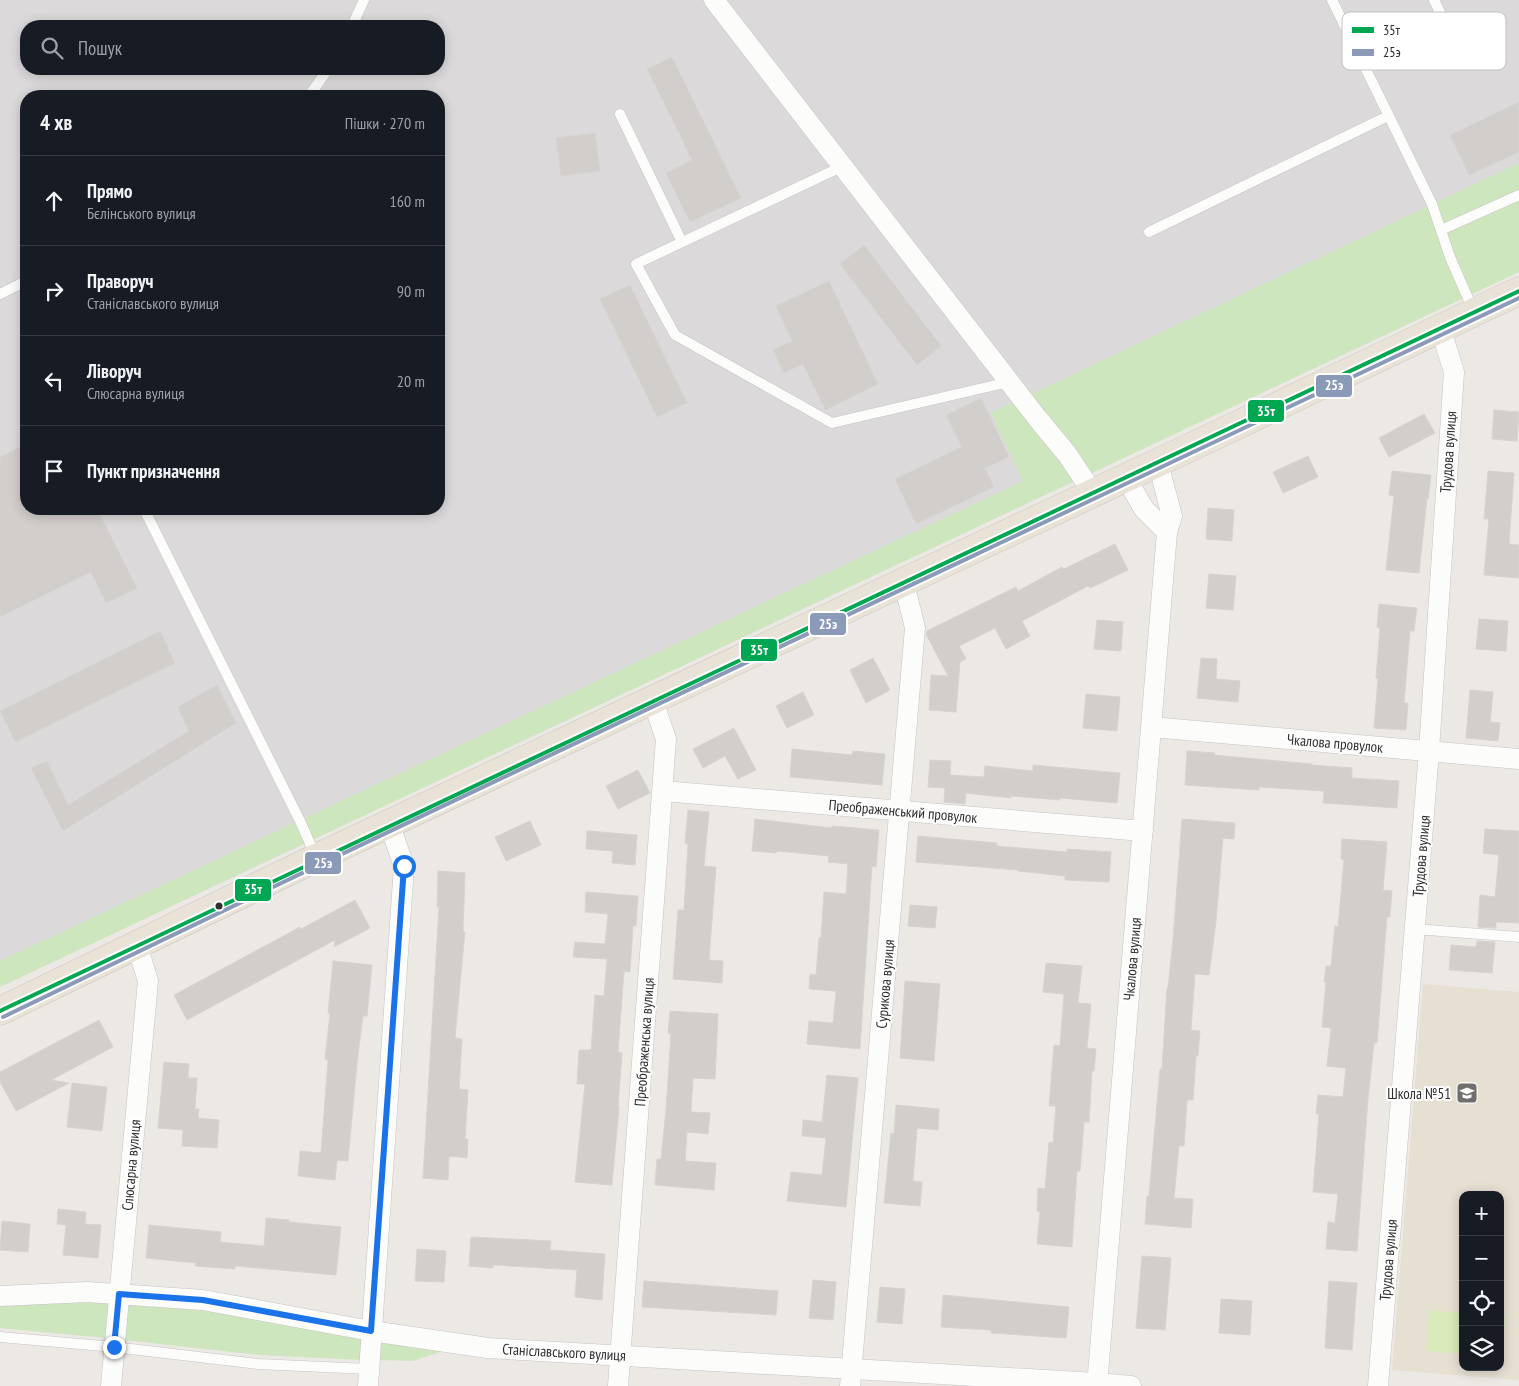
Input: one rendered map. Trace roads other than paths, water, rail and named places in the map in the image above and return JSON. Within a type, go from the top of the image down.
[{"type":"highway","points":[[0,1011],[316,858],[904,583],[1519,290]]},
{"type":"street","points":[[714,0],[1009,382],[1067,454],[1093,493]]},
{"type":"street","name":"Трудова вулиця","points":[[1378,1386],[1429,751],[1454,372],[1440,327]]},
{"type":"street","name":"Чкалова вулиця","points":[[1097,1384],[1167,532],[1172,521],[1158,463]]},
{"type":"street","points":[[1126,478],[1144,509],[1167,532]]},
{"type":"street","name":"Сурикова вулиця","points":[[851,1378],[915,628],[904,583]]},
{"type":"street","name":"Преображенська вулиця","points":[[618,1386],[666,739],[653,701]]},
{"type":"street","name":"Чкалова провулок","points":[[1151,727],[1519,759]]},
{"type":"street","name":"Преображенський провулок","points":[[663,791],[1143,831]]},
{"type":"street","points":[[368,1377],[404,866],[390,823]]},
{"type":"street","name":"Слюсарна вулиця","points":[[111,1386],[148,981],[137,945]]},
{"type":"street","name":"Станіславського вулиця","points":[[0,1296],[87,1292],[203,1300],[371,1331],[488,1348],[620,1355],[851,1378],[1131,1386]]},
{"type":"lane","points":[[355,20],[364,0]]},
{"type":"lane","points":[[1332,0],[1342,21]]},
{"type":"lane","points":[[1434,0],[1440,12]]},
{"type":"lane","points":[[1366,70],[1432,204],[1450,256],[1474,312]]},
{"type":"lane","points":[[313,90],[324,75]]},
{"type":"lane","points":[[620,114],[682,242]]},
{"type":"lane","points":[[1149,232],[1388,116]]},
{"type":"lane","points":[[843,166],[636,264],[675,335],[832,423],[1009,382]]},
{"type":"lane","points":[[1441,230],[1519,195]]},
{"type":"lane","points":[[0,294],[20,284]]},
{"type":"lane","points":[[147,515],[300,821],[316,858]]},
{"type":"lane","points":[[1415,929],[1519,937]]},
{"type":"lane","points":[[0,1337],[114,1347],[368,1377]]},
{"type":"place","name":"Школа №51","points":[[1467,1093]]}]
